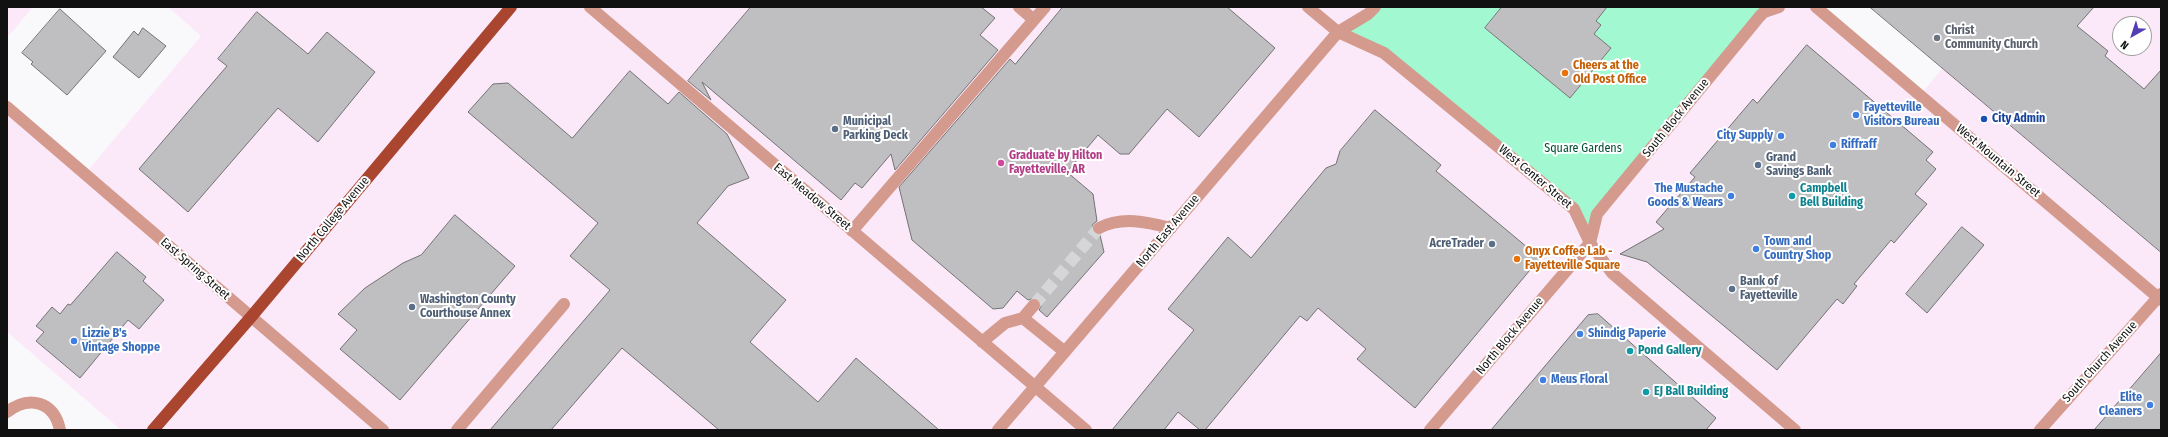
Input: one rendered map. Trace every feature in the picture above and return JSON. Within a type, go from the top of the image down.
[{"type":"main road","name":"North College Avenue","points":[[153,430],[251,317],[510,7]]},
{"type":"street","name":"East Meadow Street","points":[[590,7],[1086,430]]},
{"type":"street","points":[[1019,7],[1034,20]]},
{"type":"street","points":[[852,231],[1045,7]]},
{"type":"street","name":"West Center Street","points":[[1308,7],[1338,32],[1384,53],[1574,208],[1590,243],[1612,273],[1795,430]]},
{"type":"street","name":"North East Avenue","points":[[998,430],[1338,32],[1368,14],[1375,7]]},
{"type":"street","name":"South Block Avenue","points":[[1590,243],[1597,214],[1760,16],[1764,12],[1779,7]]},
{"type":"street","name":"West Mountain Street","points":[[1816,7],[2160,297]]},
{"type":"street","name":"East Spring Street","points":[[7,107],[384,430]]},
{"type":"street","points":[[1099,228],[1112,222],[1146,221],[1171,228]]},
{"type":"street","name":"North Block Avenue","points":[[1430,430],[1590,243]]},
{"type":"street","name":"South Church Avenue","points":[[2040,430],[2160,297]]},
{"type":"street","points":[[457,430],[564,304]]},
{"type":"street","points":[[982,342],[1006,323],[1023,318],[1034,305]]},
{"type":"street","points":[[1023,318],[1065,352]]},
{"type":"street","points":[[7,412],[17,404],[27,402],[46,406],[53,413],[60,430]]},
{"type":"shaded area","points":[[7,7],[33,7],[7,38]]},
{"type":"shaded area","points":[[168,7],[1375,7],[1380,51],[1597,214],[1760,16],[1779,7],[1816,7],[1920,95],[1994,7],[2161,7],[2161,430],[121,430],[7,332],[7,107],[85,174],[201,36]]},
{"type":"green space","name":"Square Gardens","points":[[1375,7],[1502,7],[1485,28],[1570,98],[1611,48],[1594,34],[1601,25],[1596,21],[1607,7],[1779,7],[1764,12],[1597,214],[1590,243],[1574,208],[1384,53],[1338,32]]},
{"type":"building","name":"Municipal Parking Deck","points":[[751,7],[981,7],[995,18],[980,35],[998,50],[895,170],[891,154],[862,188],[855,183],[841,200],[702,82],[711,100],[688,81]]},
{"type":"building","name":"Graduate by Hilton Fayetteville, AR","points":[[1063,7],[1227,7],[1275,48],[1199,137],[1167,109],[1129,154],[1120,154],[1098,135],[1067,172],[1093,194],[1097,221],[1093,224],[1092,231],[1095,234],[1100,235],[1104,252],[1047,317],[1039,310],[1041,306],[1039,300],[1035,298],[1028,300],[1017,291],[1003,308],[993,309],[912,240],[899,187],[1010,59],[1015,64]]},
{"type":"building","name":"Cheers at the Old Post Office","points":[[1502,7],[1607,7],[1596,21],[1601,25],[1594,34],[1611,48],[1570,98],[1485,28]]},
{"type":"building","points":[[1870,7],[2094,7],[2077,26],[2108,51],[2105,56],[2144,89],[2161,70],[2161,252]]},
{"type":"building","points":[[60,9],[106,51],[67,95],[31,64],[33,62],[22,53]]},
{"type":"building","points":[[257,12],[308,54],[327,32],[375,72],[318,142],[278,108],[188,212],[139,169],[227,66],[218,59]]},
{"type":"building","points":[[143,28],[166,46],[139,78],[113,57],[134,31],[138,35]]},
{"type":"building","points":[[1807,45],[1933,152],[1926,160],[1936,169],[1915,194],[1927,204],[1894,243],[1891,240],[1854,284],[1857,286],[1843,304],[1837,299],[1777,370],[1647,262],[1620,254],[1664,229],[1656,222],[1695,177],[1690,173],[1753,99],[1757,103]]},
{"type":"building","points":[[630,71],[668,104],[679,92],[727,134],[749,178],[728,186],[697,223],[786,300],[750,342],[818,402],[856,358],[939,430],[719,430],[622,348],[551,430],[490,430],[610,290],[570,256],[598,223],[468,112],[493,84],[508,83],[572,138]]},
{"type":"building","points":[[1375,110],[1441,165],[1436,171],[1540,258],[1415,408],[1357,359],[1366,349],[1318,308],[1307,321],[1300,316],[1205,430],[1200,430],[1178,412],[1164,430],[1112,430],[1194,330],[1168,309],[1228,237],[1251,258],[1326,168],[1336,164],[1340,151]]},
{"type":"building","name":"Washington County Courthouse Annex","points":[[455,215],[515,266],[400,400],[340,349],[357,330],[338,314],[365,288],[403,263],[421,255]]},
{"type":"building","points":[[1962,227],[1984,245],[1927,313],[1906,294]]},
{"type":"building","points":[[117,252],[146,277],[143,281],[164,300],[139,329],[128,320],[80,378],[36,341],[44,332],[36,326],[52,307],[60,314],[68,304],[70,305]]},
{"type":"building","points":[[1598,314],[1716,418],[1706,430],[1491,430],[1588,315]]},
{"type":"building","points":[[2161,353],[2161,430],[2094,430],[2133,385]]},
{"type":"tunnel","points":[[1034,305],[1099,228]]},
{"type":"place","name":"Christ Community Church","points":[[1937,38]]},
{"type":"place","name":"Cheers at the Old Post Office","points":[[1565,73]]},
{"type":"place","name":"Fayetteville Visitors Bureau","points":[[1856,115]]},
{"type":"place","name":"City Admin","points":[[1984,119]]},
{"type":"place","name":"Municipal Parking Deck","points":[[835,129]]},
{"type":"place","name":"City Supply","points":[[1781,136]]},
{"type":"place","name":"Riffraff","points":[[1833,145]]},
{"type":"place","name":"Graduate by Hilton Fayetteville, AR","points":[[1001,163]]},
{"type":"place","name":"Grand Savings Bank","points":[[1758,165]]},
{"type":"place","name":"The Mustache Goods & Wears","points":[[1731,196]]},
{"type":"place","name":"Campbell Bell Building","points":[[1792,196]]},
{"type":"place","name":"AcreTrader","points":[[1492,244]]},
{"type":"place","name":"Town and Country Shop","points":[[1756,249]]},
{"type":"place","name":"Onyx Coffee Lab - Fayetteville Square","points":[[1517,259]]},
{"type":"place","name":"Bank of Fayetteville","points":[[1732,289]]},
{"type":"place","name":"Washington County Courthouse Annex","points":[[412,307]]},
{"type":"place","name":"Shindig Paperie","points":[[1580,334]]},
{"type":"place","name":"Lizzie B's Vintage Shoppe","points":[[74,341]]},
{"type":"place","name":"Pond Gallery","points":[[1630,351]]},
{"type":"place","name":"Meus Floral","points":[[1543,380]]},
{"type":"place","name":"EJ Ball Building","points":[[1646,392]]},
{"type":"place","name":"Elite Cleaners","points":[[2150,405]]}]
